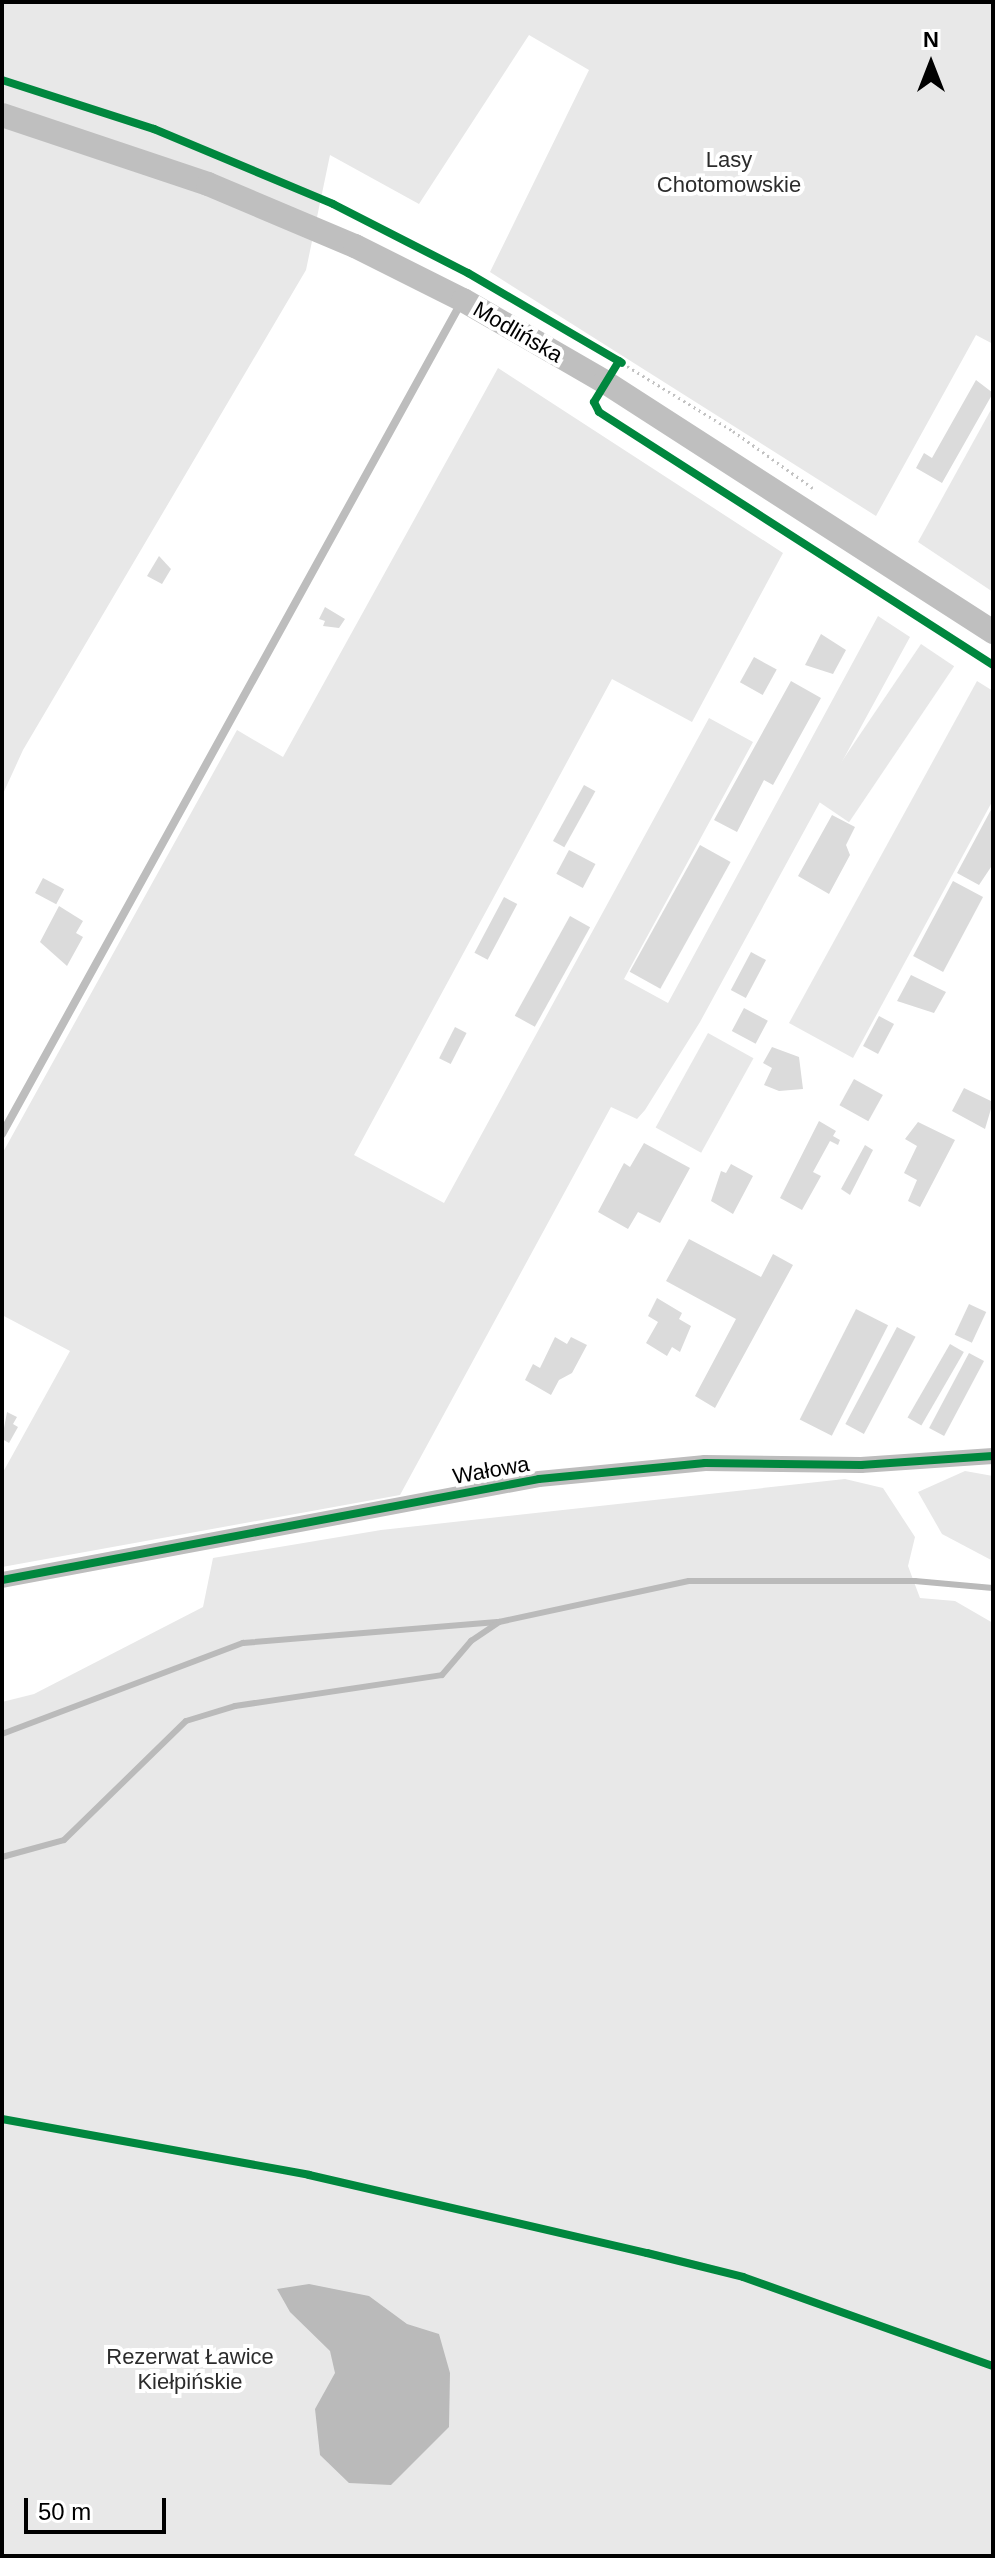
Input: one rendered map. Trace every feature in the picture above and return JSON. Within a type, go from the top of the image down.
[{"type":"main road","name":"Modlińska","points":[[2,115],[208,184],[355,246],[463,300],[605,382],[993,632]]},
{"type":"street","name":"Wałowa","points":[[2,1580],[539,1479],[705,1463],[861,1465],[993,1456]]},
{"type":"lane","points":[[2,1134],[463,300]]},
{"type":"path","points":[[605,353],[733,431],[824,496]]},
{"type":"green space","name":"Lasy Chotomowskie","points":[[2,2],[993,2],[993,344],[976,335],[876,516],[490,272],[589,70],[529,35],[419,204],[330,155],[306,270],[23,750],[2,796]]},
{"type":"green space","points":[[498,368],[783,553],[692,722],[612,679],[354,1155],[444,1203],[709,718],[753,742],[624,979],[668,1003],[878,616],[910,637],[700,1022],[645,1110],[637,1119],[611,1107],[400,1495],[2,1567],[2,1474],[70,1351],[2,1315],[2,1154],[237,730],[283,757]]},
{"type":"green space","points":[[993,406],[993,592],[918,542]]},
{"type":"green space","points":[[921,644],[954,666],[849,822],[816,800]]},
{"type":"green space","points":[[977,681],[993,691],[993,800],[853,1058],[789,1023]]},
{"type":"green space","points":[[708,1033],[753,1058],[701,1153],[656,1127]]},
{"type":"green space","points":[[965,1471],[993,1476],[993,1561],[942,1534],[918,1492]]},
{"type":"green space","name":"Rezerwat Ławice Kiełpińskie","points":[[845,1479],[883,1488],[915,1537],[908,1566],[920,1598],[955,1601],[993,1623],[993,2556],[2,2556],[2,1702],[34,1694],[203,1607],[213,1558],[381,1530]]},
{"type":"shaded area","points":[[309,2284],[369,2296],[407,2324],[439,2334],[450,2373],[449,2427],[391,2485],[349,2483],[320,2455],[315,2409],[335,2373],[330,2351],[290,2312],[277,2289]]},
{"type":"building","points":[[976,380],[993,393],[942,483],[916,468],[924,453],[932,458]]},
{"type":"building","points":[[159,556],[171,569],[162,584],[147,576]]},
{"type":"building","points":[[325,607],[345,619],[339,628],[323,626],[325,621],[319,619]]},
{"type":"building","points":[[821,634],[846,650],[833,674],[805,665]]},
{"type":"building","points":[[754,657],[777,670],[763,695],[740,682]]},
{"type":"building","points":[[791,681],[821,698],[773,785],[764,780],[737,832],[714,820]]},
{"type":"building","points":[[584,785],[595,791],[564,847],[553,841]]},
{"type":"building","points":[[993,806],[993,864],[979,885],[957,873]]},
{"type":"building","points":[[832,815],[855,827],[846,845],[850,855],[829,894],[798,876]]},
{"type":"building","points":[[700,845],[731,862],[660,989],[630,972]]},
{"type":"building","points":[[569,850],[595,864],[583,888],[556,874]]},
{"type":"building","points":[[43,878],[64,889],[56,904],[35,893]]},
{"type":"building","points":[[953,881],[983,897],[943,972],[913,956]]},
{"type":"building","points":[[504,897],[517,904],[488,960],[474,953]]},
{"type":"building","points":[[59,906],[83,921],[76,933],[83,937],[67,966],[40,942]]},
{"type":"building","points":[[570,916],[590,927],[535,1027],[515,1016]]},
{"type":"building","points":[[751,952],[766,960],[746,998],[731,990]]},
{"type":"building","points":[[911,975],[946,992],[934,1013],[897,1001]]},
{"type":"building","points":[[744,1008],[768,1021],[756,1044],[732,1031]]},
{"type":"building","points":[[879,1016],[894,1024],[878,1054],[863,1046]]},
{"type":"building","points":[[455,1027],[467,1033],[451,1064],[439,1058]]},
{"type":"building","points":[[772,1047],[799,1057],[803,1089],[779,1091],[764,1085],[772,1068],[763,1063]]},
{"type":"building","points":[[854,1079],[883,1095],[868,1121],[839,1105]]},
{"type":"building","points":[[964,1088],[993,1102],[985,1129],[952,1111]]},
{"type":"building","points":[[819,1121],[836,1131],[833,1136],[840,1140],[838,1145],[830,1141],[813,1172],[821,1176],[802,1210],[780,1198]]},
{"type":"building","points":[[918,1122],[955,1140],[920,1207],[908,1201],[917,1180],[904,1173],[917,1146],[905,1139]]},
{"type":"building","points":[[644,1143],[690,1168],[660,1223],[638,1212],[628,1229],[598,1212],[624,1163],[630,1167]]},
{"type":"building","points":[[865,1145],[873,1150],[850,1195],[841,1189]]},
{"type":"building","points":[[731,1164],[753,1176],[733,1214],[711,1201],[721,1171],[726,1173]]},
{"type":"building","points":[[689,1239],[761,1277],[773,1254],[793,1265],[715,1408],[695,1396],[736,1319],[666,1281]]},
{"type":"building","points":[[657,1298],[682,1313],[679,1319],[691,1326],[680,1352],[672,1347],[667,1356],[646,1343],[658,1322],[648,1316]]},
{"type":"building","points":[[969,1304],[986,1312],[972,1343],[955,1335]]},
{"type":"building","points":[[856,1309],[888,1325],[832,1436],[800,1419]]},
{"type":"building","points":[[897,1327],[916,1337],[864,1434],[845,1424]]},
{"type":"building","points":[[555,1337],[567,1344],[571,1337],[587,1345],[572,1373],[559,1380],[551,1395],[525,1380],[533,1364],[540,1368]]},
{"type":"building","points":[[950,1344],[964,1352],[921,1426],[908,1418]]},
{"type":"building","points":[[969,1353],[984,1361],[944,1436],[929,1428]]},
{"type":"building","points":[[7,1412],[17,1417],[13,1424],[18,1427],[9,1443],[2,1439]]},
{"type":"waterway","points":[[2,1857],[64,1840],[186,1721],[235,1706],[442,1675],[471,1641],[499,1622],[689,1581],[915,1581],[993,1588]]},
{"type":"waterway","points":[[2,1734],[243,1643],[497,1622]]},
{"type":"cycle path","points":[[2,80],[154,129],[333,204],[468,273],[622,363]]},
{"type":"cycle path","points":[[619,361],[594,402],[599,412],[993,665]]},
{"type":"cycle path","points":[[2,1580],[539,1479],[705,1463],[861,1465],[993,1456]]},
{"type":"cycle path","points":[[2,2119],[309,2175],[647,2253],[743,2277],[993,2366]]}]
